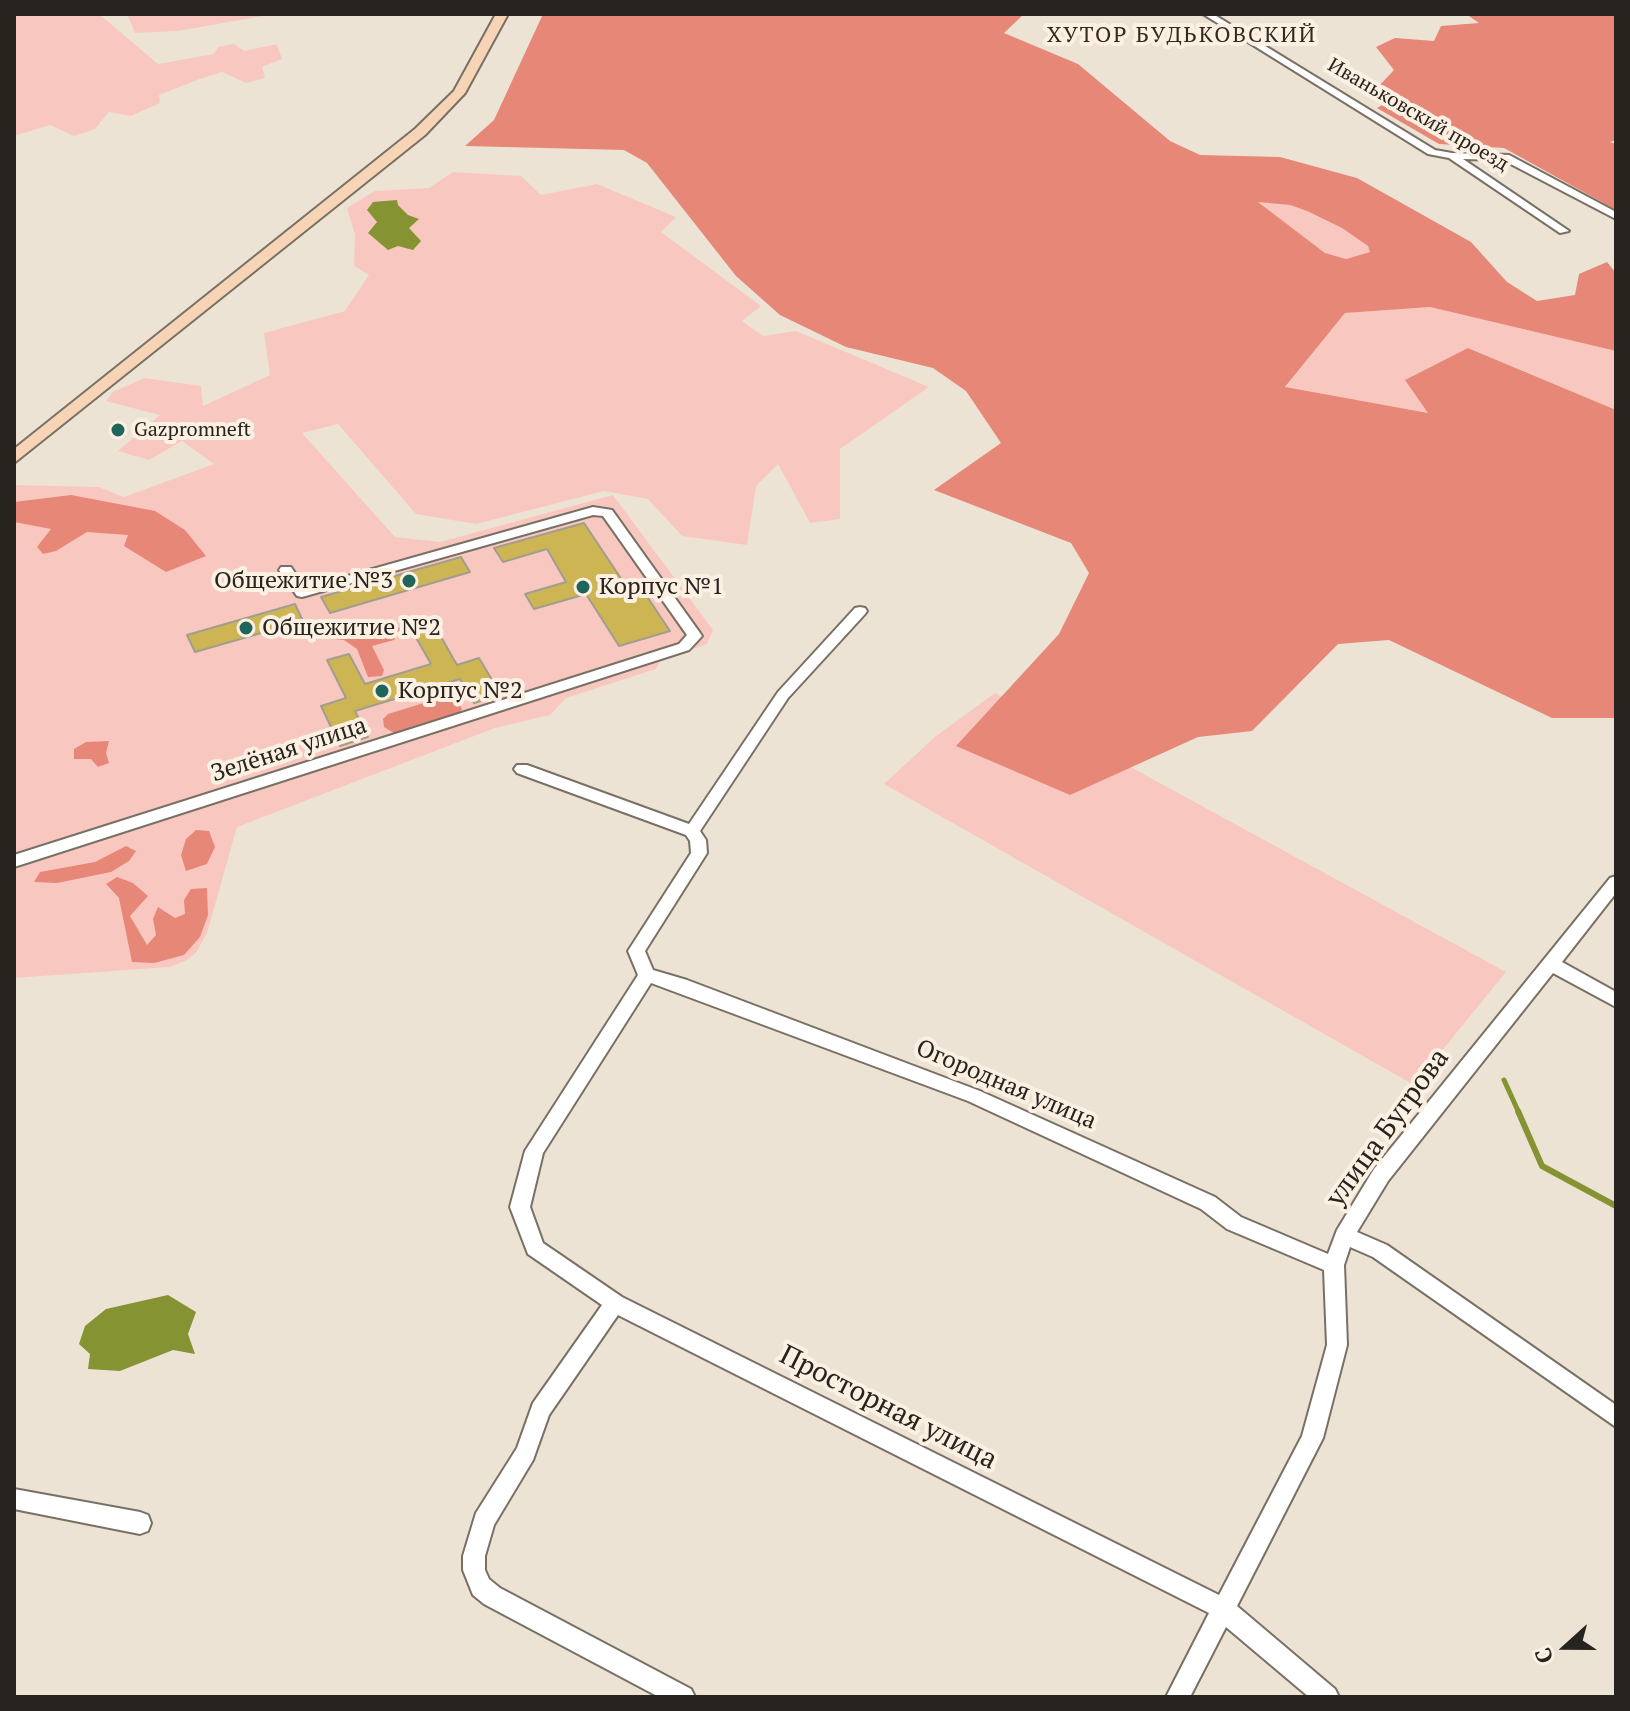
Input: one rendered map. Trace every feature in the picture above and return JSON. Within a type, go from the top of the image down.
[{"type":"street","points":[[14,458],[420,132],[459,93],[502,14]]},
{"type":"street","name":"Иваньковский проезд","points":[[1207,14],[1432,152],[1452,156],[1564,231]]},
{"type":"street","points":[[1452,156],[1490,154],[1505,157],[1616,216]]},
{"type":"street","name":"Зелёная улица","points":[[14,861],[651,658],[684,647],[695,636],[607,513],[593,511],[302,593],[286,570]]},
{"type":"street","points":[[692,831],[783,695],[860,611]]},
{"type":"street","points":[[522,769],[692,831],[698,840],[699,853],[636,951],[647,975]]},
{"type":"street","name":"улица Бугрова","points":[[1178,1697],[1312,1438],[1337,1345],[1334,1265],[1344,1236],[1381,1175],[1616,882]]},
{"type":"street","points":[[1551,964],[1616,1000]]},
{"type":"street","name":"Просторная улица","points":[[647,975],[534,1151],[520,1207],[535,1248],[615,1303],[1222,1608],[1327,1697]]},
{"type":"street","name":"Огородная улица","points":[[647,975],[681,985],[974,1096],[1208,1203],[1234,1223],[1334,1265]]},
{"type":"street","points":[[1344,1236],[1380,1251],[1616,1417]]},
{"type":"street","points":[[615,1303],[540,1410],[526,1453],[484,1521],[474,1556],[474,1570],[481,1587],[492,1596],[683,1697]]},
{"type":"street","points":[[14,1499],[140,1523]]},
{"type":"shaded area","points":[[14,14],[99,14],[158,64],[214,54],[218,47],[234,44],[244,51],[277,44],[282,59],[262,67],[265,78],[246,83],[222,72],[159,95],[160,103],[131,116],[109,112],[95,129],[74,136],[50,125],[14,136]]},
{"type":"shaded area","points":[[127,14],[274,14],[178,31],[135,33]]},
{"type":"shaded area","points":[[543,14],[1024,14],[1004,33],[1078,64],[1170,141],[1200,155],[1280,157],[1357,178],[1471,242],[1507,282],[1537,301],[1575,295],[1579,274],[1607,262],[1616,273],[1616,351],[1430,307],[1345,313],[1285,387],[1428,413],[1405,380],[1468,348],[1616,410],[1616,718],[1552,718],[1389,640],[1338,644],[1252,731],[1198,737],[1070,795],[956,746],[1059,634],[1089,573],[1071,543],[934,490],[1001,443],[966,391],[933,368],[846,347],[780,315],[736,276],[647,163],[624,150],[465,146],[494,120]],"holes":[[[1258,202],[1290,205],[1342,228],[1368,246],[1370,252],[1346,259],[1325,253]]]},
{"type":"shaded area","points":[[1466,14],[1616,14],[1616,140],[1610,142],[1616,144],[1616,210],[1504,148],[1439,144],[1377,108],[1391,100],[1378,87],[1394,70],[1376,47],[1395,38],[1434,41],[1441,26],[1479,23]]},
{"type":"shaded area","points":[[453,172],[521,176],[541,195],[597,184],[676,217],[661,232],[761,306],[742,321],[763,336],[796,331],[929,387],[840,449],[840,519],[810,523],[778,464],[756,486],[747,545],[682,536],[648,499],[604,491],[476,524],[416,514],[338,424],[302,433],[395,537],[440,542],[613,495],[713,630],[707,644],[660,661],[656,669],[566,698],[550,715],[495,728],[237,827],[207,933],[196,953],[185,961],[169,967],[14,978],[14,485],[99,487],[124,497],[214,464],[182,441],[149,460],[118,451],[160,415],[106,401],[113,392],[144,378],[201,386],[203,406],[270,375],[264,333],[345,311],[369,275],[354,266],[355,235],[347,208],[375,191],[429,188]]},
{"type":"shaded area","points":[[397,200],[408,215],[419,219],[409,228],[421,241],[413,250],[398,246],[388,250],[368,233],[377,222],[367,210],[373,202]]},
{"type":"shaded area","points":[[1257,201],[1290,205],[1307,211],[1342,228],[1368,246],[1370,252],[1346,259],[1325,253]]},
{"type":"shaded area","points":[[1430,307],[1616,351],[1616,410],[1469,348],[1429,413],[1285,388],[1345,313]]},
{"type":"shaded area","points":[[71,495],[155,511],[185,530],[206,556],[166,572],[124,546],[128,535],[87,532],[56,551],[43,554],[37,547],[51,529],[14,522],[14,502]]},
{"type":"shaded area","points":[[369,619],[369,633],[382,634],[389,626],[400,628],[394,640],[372,646],[384,670],[382,676],[368,677],[357,649],[344,640],[324,638],[326,627],[338,635],[351,631],[349,622]]},
{"type":"shaded area","points":[[995,693],[1506,972],[1414,1085],[884,784],[936,736]]},
{"type":"shaded area","points":[[443,697],[454,697],[459,703],[462,709],[457,716],[397,735],[384,727],[383,719],[388,714]]},
{"type":"shaded area","points":[[109,741],[106,753],[109,763],[98,767],[91,759],[74,759],[74,749],[86,742]]},
{"type":"shaded area","points":[[196,830],[209,831],[215,847],[207,864],[186,871],[181,855],[186,839]]},
{"type":"shaded area","points":[[126,846],[136,851],[129,861],[111,872],[57,883],[34,882],[40,872],[95,862]]},
{"type":"shaded area","points":[[117,877],[133,883],[148,896],[130,916],[147,945],[156,935],[153,919],[158,907],[175,918],[185,914],[184,900],[191,889],[207,888],[208,915],[200,937],[184,955],[154,963],[132,962],[119,898],[106,884]]},
{"type":"shaded area","points":[[168,1295],[196,1312],[188,1334],[195,1354],[173,1350],[120,1371],[88,1369],[90,1354],[79,1344],[85,1326],[106,1309]]},
{"type":"building","name":"Корпус №1","points":[[584,523],[632,595],[644,592],[670,631],[619,646],[586,594],[534,609],[525,594],[566,582],[547,549],[503,562],[494,548]]},
{"type":"building","name":"Общежитие №3","points":[[461,557],[470,572],[330,613],[321,597]]},
{"type":"building","name":"Общежитие №2","points":[[295,604],[303,621],[195,652],[187,635]]},
{"type":"building","name":"Корпус №2","points":[[436,628],[457,665],[479,658],[501,695],[474,703],[460,679],[355,711],[368,737],[340,746],[321,706],[346,698],[327,660],[349,654],[365,684],[431,664],[414,634]]},
{"type":"waterway","points":[[1504,1080],[1519,1113]]},
{"type":"waterway","points":[[1518,1111],[1542,1166],[1616,1206]]},
{"type":"place","name":"Gazpromneft","points":[[118,430]]},
{"type":"place","name":"Общежитие №3","points":[[409,581]]},
{"type":"place","name":"Корпус №1","points":[[583,587]]},
{"type":"place","name":"Общежитие №2","points":[[246,628]]},
{"type":"place","name":"Корпус №2","points":[[382,691]]},
{"type":"district","name":"ХУТОР БУДЬКОВСКИЙ","points":[[1182,36]]}]
